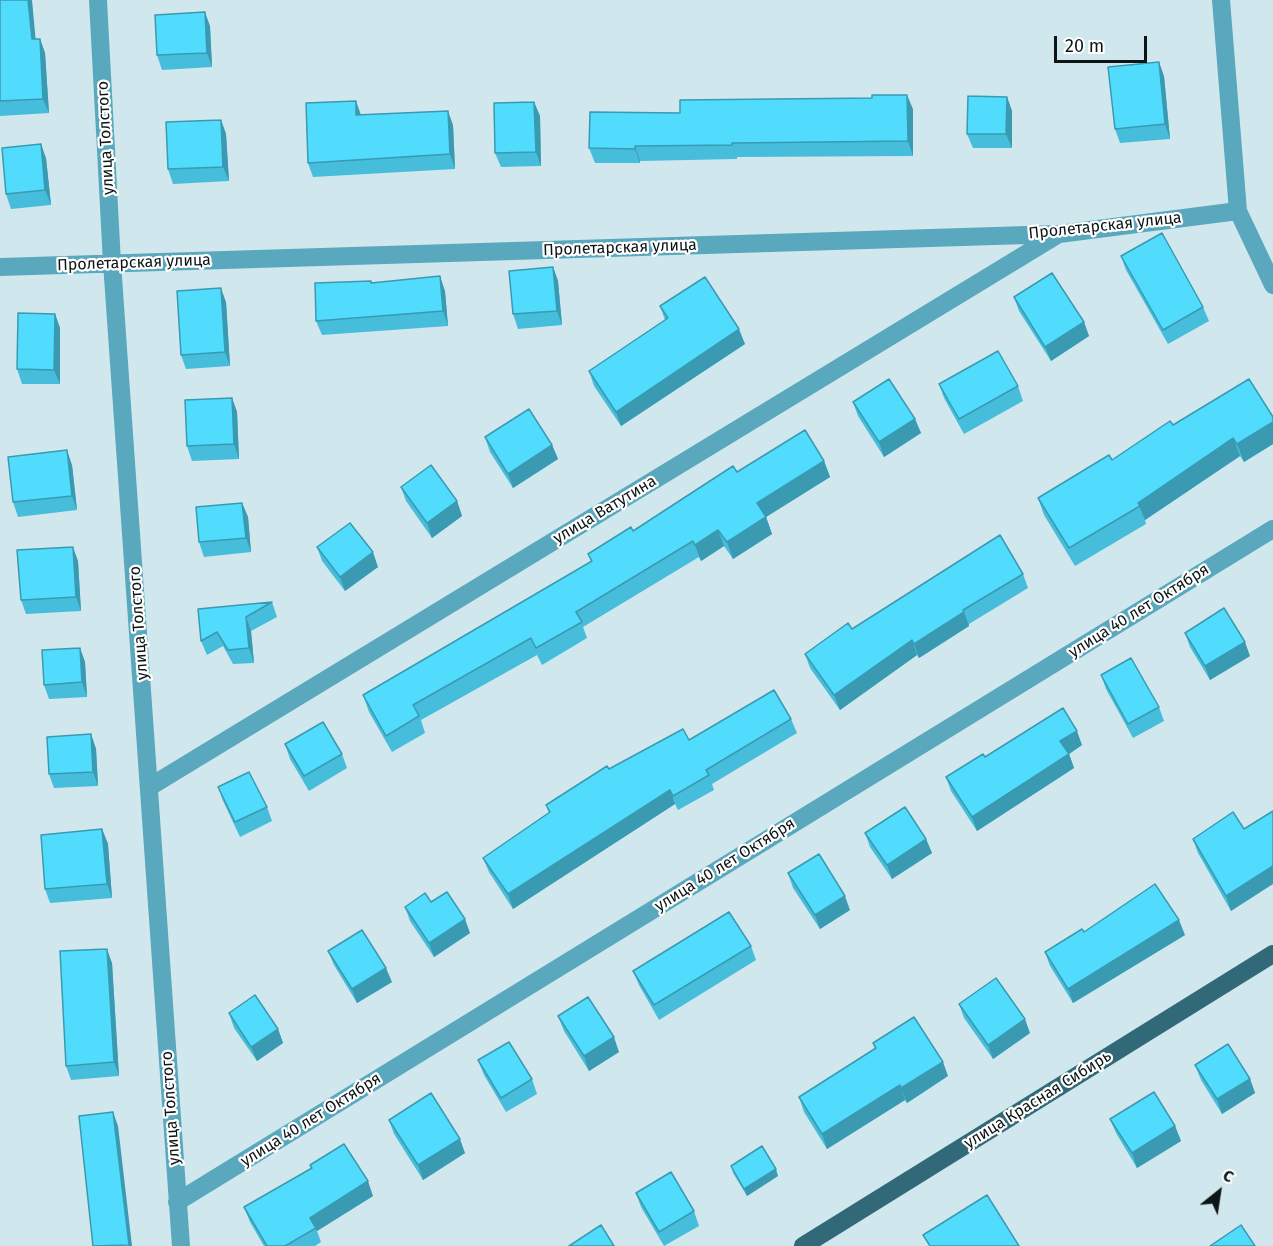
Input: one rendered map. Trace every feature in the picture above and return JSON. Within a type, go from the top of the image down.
[{"type":"main road","name":"улица Красная Сибирь","points":[[803,1246],[1273,954]]},
{"type":"street","name":"улица Толстого","points":[[99,0],[112,263],[151,786],[177,1202],[182,1246]]},
{"type":"street","points":[[1221,0],[1238,211],[1273,285]]},
{"type":"street","name":"Пролетарская улица","points":[[0,267],[1059,234],[1238,211]]},
{"type":"street","name":"улица Ватутина","points":[[151,786],[1059,234]]},
{"type":"street","name":"улица 40 лет Октября","points":[[177,1202],[1273,529]]},
{"type":"building","points":[[0,0],[28,0],[32,39],[40,39],[43,99],[0,101]]},
{"type":"building","points":[[205,12],[207,53],[157,55],[155,15]]},
{"type":"building","points":[[1159,62],[1165,124],[1115,129],[1108,67]]},
{"type":"building","points":[[872,95],[907,95],[908,141],[732,143],[732,145],[635,146],[635,149],[589,148],[590,112],[680,113],[680,100],[872,98]]},
{"type":"building","points":[[968,96],[1007,97],[1006,134],[967,134]]},
{"type":"building","points":[[356,101],[356,115],[448,111],[450,154],[308,163],[306,103]]},
{"type":"building","points":[[534,102],[536,152],[495,153],[494,103]]},
{"type":"building","points":[[221,120],[223,167],[168,169],[166,122]]},
{"type":"building","points":[[41,144],[45,190],[6,194],[2,148]]},
{"type":"building","points":[[1162,233],[1203,307],[1163,330],[1121,256]]},
{"type":"building","points":[[553,267],[557,311],[513,314],[509,271]]},
{"type":"building","points":[[1052,273],[1084,322],[1045,347],[1014,297]]},
{"type":"building","points":[[440,276],[443,311],[316,321],[315,283],[371,281],[371,283]]},
{"type":"building","points":[[705,277],[739,329],[616,412],[589,371],[668,318],[660,306]]},
{"type":"building","points":[[221,288],[225,352],[181,355],[177,291]]},
{"type":"building","points":[[18,313],[55,314],[54,370],[17,369]]},
{"type":"building","points":[[998,351],[1018,386],[959,419],[939,384]]},
{"type":"building","points":[[889,379],[915,419],[879,442],[853,402]]},
{"type":"building","points":[[1249,379],[1273,417],[1273,422],[1237,444],[1233,438],[1138,503],[1140,506],[1069,548],[1038,498],[1109,455],[1112,460],[1170,421],[1173,425]]},
{"type":"building","points":[[232,398],[234,444],[187,446],[185,400]]},
{"type":"building","points":[[529,409],[552,445],[508,474],[485,437]]},
{"type":"building","points":[[805,430],[824,461],[757,503],[766,517],[727,542],[718,530],[695,545],[693,541],[576,612],[582,622],[536,648],[531,638],[413,705],[419,716],[386,736],[363,695],[592,561],[588,554],[631,527],[633,531],[733,466],[737,472]]},
{"type":"building","points":[[67,450],[72,496],[13,502],[8,457]]},
{"type":"building","points":[[431,465],[457,501],[427,523],[401,487]]},
{"type":"building","points":[[242,503],[246,538],[199,542],[196,507]]},
{"type":"building","points":[[350,523],[373,552],[340,577],[317,547]]},
{"type":"building","points":[[1000,535],[1023,574],[963,610],[964,612],[914,644],[912,640],[834,695],[805,654],[848,623],[852,629]]},
{"type":"building","points":[[73,547],[76,597],[21,600],[17,550]]},
{"type":"building","points":[[272,602],[246,617],[249,648],[228,650],[217,632],[201,641],[198,609]]},
{"type":"building","points":[[1224,608],[1245,642],[1205,666],[1185,633]]},
{"type":"building","points":[[80,648],[82,682],[44,685],[42,650]]},
{"type":"building","points":[[1131,658],[1159,707],[1128,724],[1101,675]]},
{"type":"building","points":[[774,690],[791,719],[706,770],[709,775],[673,796],[670,790],[508,894],[483,858],[550,812],[546,805],[607,766],[609,769],[683,729],[689,740]]},
{"type":"building","points":[[1063,708],[1077,731],[1060,741],[1069,754],[972,817],[946,777],[983,754],[985,757]]},
{"type":"building","points":[[323,722],[342,754],[304,776],[285,744]]},
{"type":"building","points":[[91,734],[93,772],[49,774],[47,737]]},
{"type":"building","points":[[249,772],[267,807],[235,822],[218,787]]},
{"type":"building","points":[[905,807],[926,839],[887,865],[865,833]]},
{"type":"building","points":[[1273,811],[1273,866],[1226,896],[1193,839],[1233,812],[1244,829]]},
{"type":"building","points":[[102,829],[107,884],[45,889],[41,835]]},
{"type":"building","points":[[819,854],[845,896],[815,915],[788,873]]},
{"type":"building","points":[[1155,884],[1179,920],[1068,989],[1045,952],[1082,929],[1084,932]]},
{"type":"building","points":[[447,892],[465,919],[429,943],[405,907],[425,893],[431,902]]},
{"type":"building","points":[[729,912],[751,946],[654,1005],[633,971]]},
{"type":"building","points":[[362,930],[386,968],[352,989],[328,951]]},
{"type":"building","points":[[107,949],[114,1062],[66,1066],[60,951]]},
{"type":"building","points":[[996,978],[1025,1019],[988,1045],[959,1004]]},
{"type":"building","points":[[255,995],[278,1029],[251,1047],[229,1013]]},
{"type":"building","points":[[588,997],[614,1037],[584,1056],[558,1016]]},
{"type":"building","points":[[914,1017],[943,1062],[901,1088],[900,1085],[822,1134],[799,1097],[876,1048],[873,1043]]},
{"type":"building","points":[[509,1042],[532,1079],[501,1098],[478,1060]]},
{"type":"building","points":[[1228,1044],[1250,1079],[1217,1099],[1195,1065]]},
{"type":"building","points":[[1154,1092],[1175,1126],[1132,1153],[1110,1119]]},
{"type":"building","points":[[431,1093],[460,1139],[418,1165],[389,1120]]},
{"type":"building","points":[[113,1112],[129,1245],[93,1246],[79,1116]]},
{"type":"building","points":[[344,1144],[368,1181],[310,1218],[316,1228],[285,1246],[267,1246],[244,1207],[312,1168],[310,1165]]},
{"type":"building","points":[[762,1146],[776,1169],[744,1189],[731,1166]]},
{"type":"building","points":[[671,1172],[694,1211],[659,1232],[636,1193]]},
{"type":"building","points":[[987,1195],[1019,1246],[930,1246],[923,1235]]},
{"type":"building","points":[[601,1225],[614,1246],[569,1246]]},
{"type":"building","points":[[1241,1225],[1255,1246],[1210,1246]]}]
